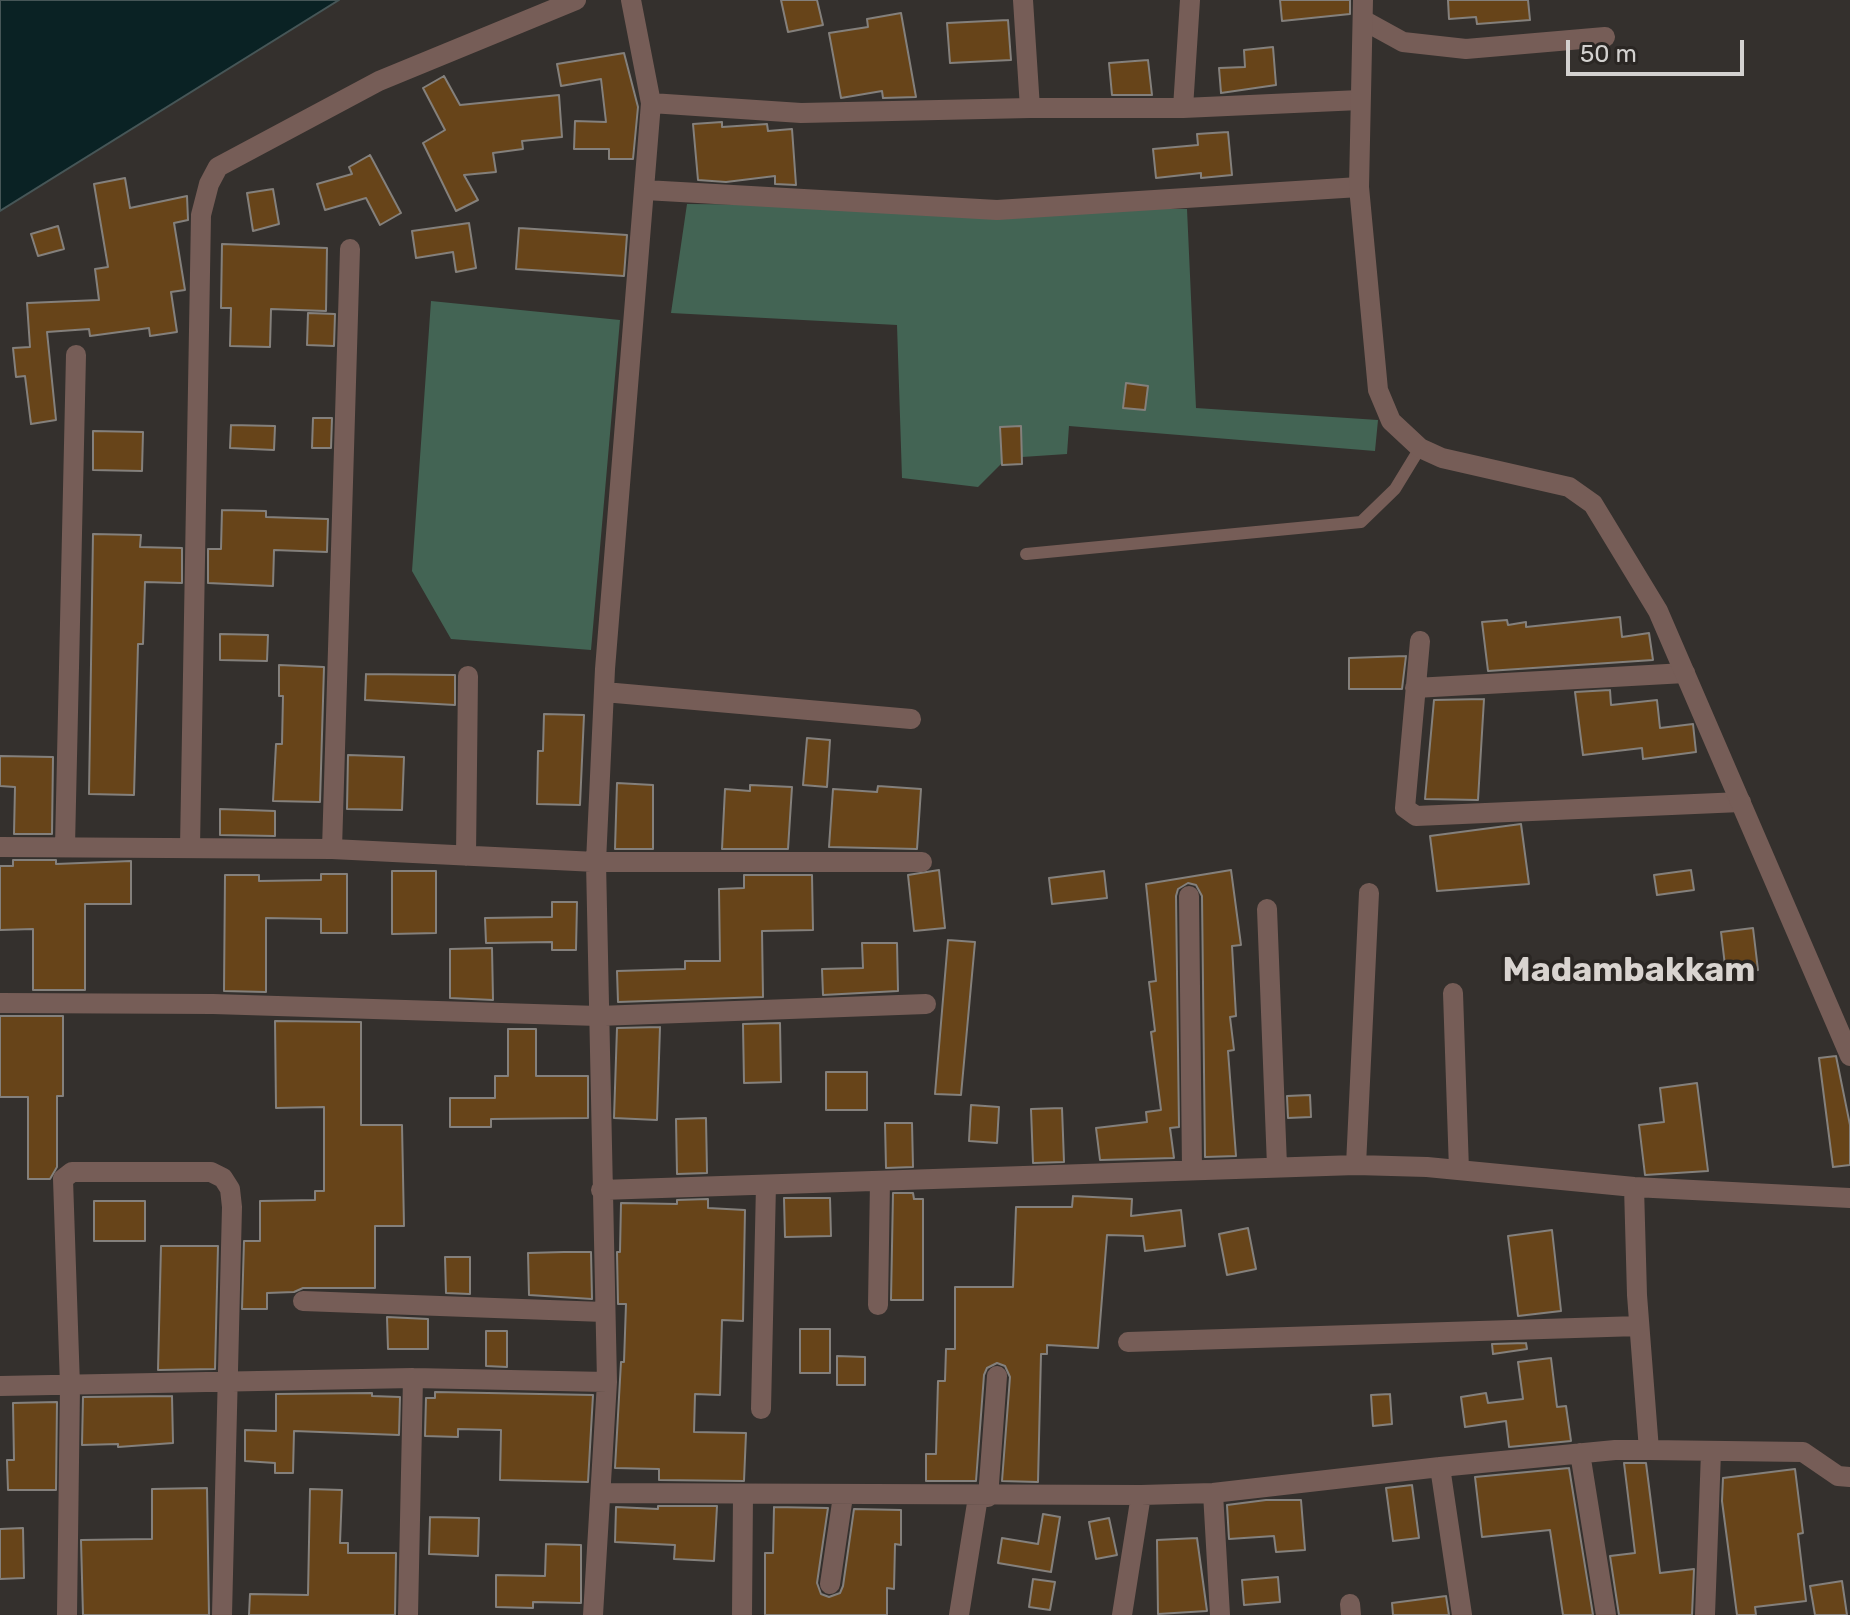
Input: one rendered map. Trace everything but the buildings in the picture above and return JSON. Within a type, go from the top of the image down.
[{"type":"street","points":[[190,847],[201,215],[209,184],[218,167],[379,81],[576,0]]},
{"type":"street","points":[[593,1615],[603,1493],[607,1382],[596,862],[604,692],[630,332],[651,103],[631,0]]},
{"type":"street","points":[[1023,0],[1030,108]]},
{"type":"street","points":[[1183,108],[1190,0]]},
{"type":"street","points":[[1363,10],[1403,42],[1466,49],[1605,37]]},
{"type":"street","points":[[1363,10],[1359,187],[1378,390],[1391,421],[1420,448],[1442,458],[1569,487],[1593,504],[1658,611],[1850,1056]]},
{"type":"street","points":[[651,103],[801,113],[1183,108],[1360,100]]},
{"type":"street","points":[[645,190],[997,210],[1359,187]]},
{"type":"street","points":[[332,849],[350,249]]},
{"type":"street","points":[[65,846],[76,355]]},
{"type":"street","points":[[1420,641],[1405,808],[1416,816],[1741,802]]},
{"type":"street","points":[[1415,688],[1685,673]]},
{"type":"street","points":[[466,856],[468,676]]},
{"type":"street","points":[[604,692],[911,719]]},
{"type":"street","points":[[0,847],[332,849],[596,862],[922,862]]},
{"type":"street","points":[[1356,1165],[1369,893]]},
{"type":"street","points":[[1189,896],[1192,1170]]},
{"type":"street","points":[[1267,909],[1277,1166]]},
{"type":"street","points":[[1453,993],[1459,1170]]},
{"type":"street","points":[[0,1003],[213,1004],[598,1016],[926,1004]]},
{"type":"street","points":[[601,1190],[1356,1165],[1459,1170],[1634,1187],[1850,1198]]},
{"type":"street","points":[[67,1615],[70,1386],[63,1179],[72,1172],[211,1172],[223,1178],[230,1189],[232,1207],[222,1615]]},
{"type":"street","points":[[878,1305],[880,1181]]},
{"type":"street","points":[[761,1409],[766,1185]]},
{"type":"street","points":[[1634,1187],[1639,1326],[1649,1450]]},
{"type":"street","points":[[303,1301],[604,1312]]},
{"type":"street","points":[[1128,1342],[1639,1326]]},
{"type":"street","points":[[959,1615],[983,1497],[997,1376]]},
{"type":"street","points":[[0,1386],[413,1378],[607,1382]]},
{"type":"street","points":[[408,1615],[413,1378]]},
{"type":"street","points":[[603,1493],[983,1497],[1213,1493],[1580,1453],[1649,1450],[1803,1452],[1838,1476],[1850,1477]]},
{"type":"street","points":[[1705,1615],[1711,1452]]},
{"type":"street","points":[[1580,1453],[1606,1615]]},
{"type":"street","points":[[1440,1467],[1462,1615]]},
{"type":"street","points":[[1213,1493],[1220,1615]]},
{"type":"street","points":[[742,1615],[743,1495]]},
{"type":"street","points":[[1122,1615],[1141,1495]]},
{"type":"street","points":[[830,1584],[843,1496]]},
{"type":"lane","points":[[1026,554],[1361,522],[1395,489],[1420,448]]},
{"type":"green space","points":[[687,204],[1187,209],[1196,408],[1378,420],[1375,451],[1069,426],[1067,454],[1007,458],[978,487],[902,478],[897,325],[671,313]]},
{"type":"green space","points":[[431,301],[620,320],[591,650],[451,639],[412,571]]},
{"type":"water","points":[[0,0],[339,0],[0,211]]},
{"type":"district","name":"Madambakkam","points":[[1629,971]]}]
